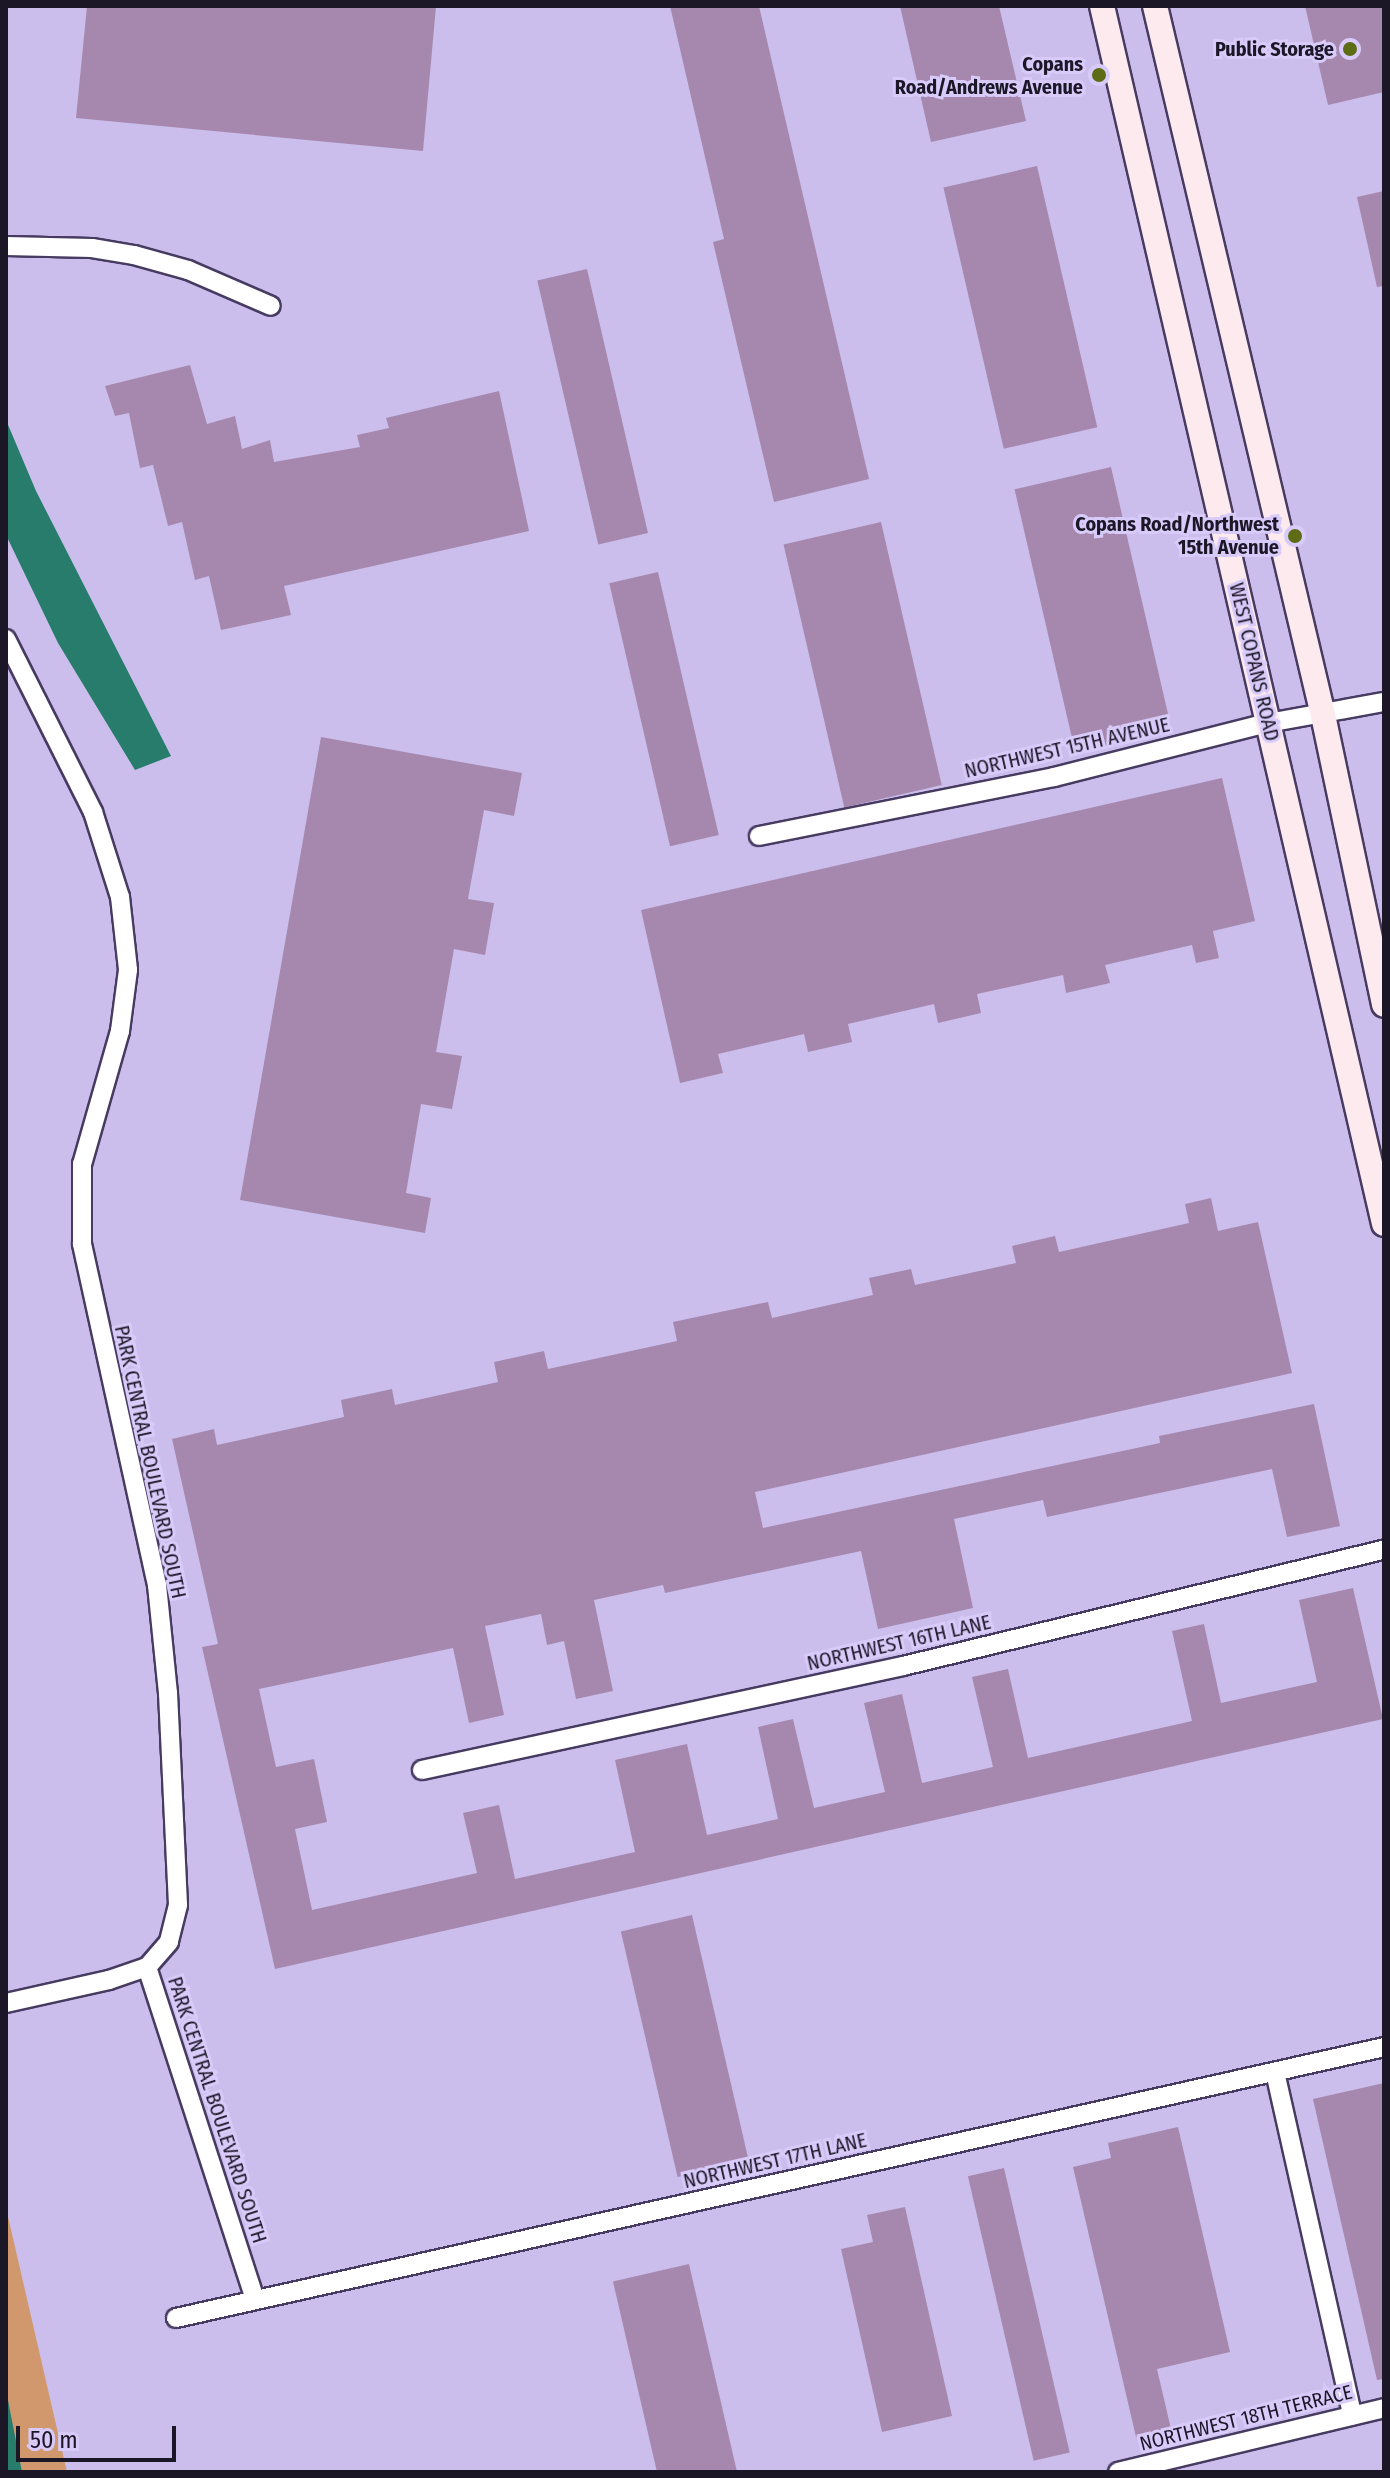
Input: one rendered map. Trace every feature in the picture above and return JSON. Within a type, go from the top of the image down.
[{"type":"main road","name":"WEST COPANS ROAD","points":[[1102,6],[1384,1224]]},
{"type":"main road","points":[[1155,6],[1323,715],[1384,1005]]},
{"type":"street","points":[[6,246],[92,248],[134,255],[188,270],[271,306]]},
{"type":"street","name":"PARK CENTRAL BOULEVARD SOUTH","points":[[6,639],[93,812],[120,897],[128,970],[120,1031],[82,1164],[82,1244],[157,1585],[168,1693],[178,1905],[169,1942],[147,1967],[255,2299]]},
{"type":"street","name":"NORTHWEST 15TH AVENUE","points":[[759,836],[1054,777],[1268,723],[1384,702]]},
{"type":"street","name":"NORTHWEST 16TH LANE","points":[[422,1770],[903,1666],[1384,1550]]},
{"type":"street","points":[[6,2003],[109,1980],[147,1967]]},
{"type":"street","name":"NORTHWEST 17TH LANE","points":[[176,2318],[1384,2047]]},
{"type":"street","points":[[1275,2072],[1352,2415]]},
{"type":"street","name":"NORTHWEST 18TH TERRACE","points":[[1118,2472],[1384,2408]]},
{"type":"shaded area","points":[[6,420],[36,491],[171,756],[135,770],[58,643],[6,535]]},
{"type":"shaded area","points":[[6,2208],[67,2472],[6,2472]]},
{"type":"shaded area","points":[[6,2390],[22,2472],[6,2472]]},
{"type":"building","points":[[87,6],[436,6],[423,151],[76,118]]},
{"type":"building","points":[[670,6],[759,6],[869,479],[774,502],[713,242],[724,239]]},
{"type":"building","points":[[900,6],[999,6],[1026,121],[931,142]]},
{"type":"building","name":"Public Storage","points":[[1305,6],[1384,6],[1384,92],[1328,105]]},
{"type":"building","points":[[1037,166],[1097,427],[1004,449],[943,188]]},
{"type":"building","points":[[1384,191],[1384,286],[1377,287],[1357,197]]},
{"type":"building","points":[[587,269],[648,533],[598,545],[537,280]]},
{"type":"building","points":[[190,365],[207,424],[235,416],[242,449],[270,440],[274,462],[360,447],[357,435],[389,428],[386,418],[499,391],[529,531],[284,586],[291,615],[221,630],[209,576],[195,580],[182,522],[168,526],[153,465],[140,468],[129,413],[115,416],[105,386]]},
{"type":"building","points":[[1111,467],[1172,731],[1075,753],[1015,489]]},
{"type":"building","points":[[881,522],[942,785],[844,808],[784,544]]},
{"type":"building","points":[[658,572],[719,835],[670,846],[609,583]]},
{"type":"building","points":[[321,737],[522,773],[514,816],[484,810],[468,899],[494,903],[485,955],[454,949],[436,1052],[462,1056],[452,1109],[421,1104],[406,1193],[431,1198],[425,1233],[240,1200]]},
{"type":"building","points":[[1222,778],[1255,921],[1213,931],[1219,958],[1196,963],[1192,945],[1105,965],[1110,983],[1066,993],[1063,975],[977,994],[981,1013],[938,1023],[934,1004],[848,1024],[852,1042],[808,1052],[804,1034],[718,1054],[723,1073],[680,1083],[641,910]]},
{"type":"building","points":[[1211,1198],[1218,1231],[1258,1222],[1292,1373],[755,1492],[763,1528],[1160,1443],[1159,1436],[1314,1404],[1340,1526],[1287,1537],[1272,1469],[1047,1517],[1043,1500],[954,1519],[973,1608],[878,1629],[861,1551],[665,1593],[663,1585],[594,1600],[613,1691],[576,1699],[564,1641],[547,1645],[541,1614],[485,1626],[504,1715],[469,1723],[453,1648],[259,1689],[276,1767],[314,1759],[327,1822],[295,1829],[312,1910],[477,1873],[463,1813],[499,1805],[515,1879],[635,1852],[615,1760],[687,1744],[707,1835],[778,1819],[758,1727],[793,1719],[814,1808],[885,1792],[864,1703],[902,1694],[922,1783],[993,1767],[972,1677],[1008,1669],[1028,1758],[1192,1721],[1172,1631],[1204,1624],[1221,1703],[1317,1682],[1299,1600],[1353,1588],[1383,1719],[275,1969],[202,1647],[218,1644],[172,1439],[214,1429],[217,1445],[344,1417],[341,1400],[392,1389],[395,1405],[498,1382],[494,1362],[544,1351],[548,1369],[677,1341],[673,1322],[768,1302],[772,1318],[873,1295],[869,1278],[911,1269],[915,1285],[1016,1263],[1012,1246],[1055,1236],[1059,1252],[1189,1223],[1185,1204]]},
{"type":"building","points":[[692,1915],[749,2161],[678,2177],[621,1931]]},
{"type":"building","points":[[1384,2083],[1384,2379],[1377,2380],[1313,2099]]},
{"type":"building","points":[[1178,2127],[1230,2352],[1157,2369],[1171,2429],[1136,2437],[1073,2167],[1111,2158],[1108,2143]]},
{"type":"building","points":[[1004,2168],[1070,2453],[1034,2461],[968,2176]]},
{"type":"building","points":[[905,2207],[952,2416],[882,2432],[841,2249],[873,2242],[867,2215]]},
{"type":"building","points":[[689,2264],[737,2472],[657,2472],[613,2282]]},
{"type":"place","name":"Public Storage","points":[[1350,49]]},
{"type":"place","name":"Copans Road/Andrews Avenue","points":[[1099,75]]},
{"type":"place","name":"Copans Road/Northwest 15th Avenue","points":[[1295,536]]}]
